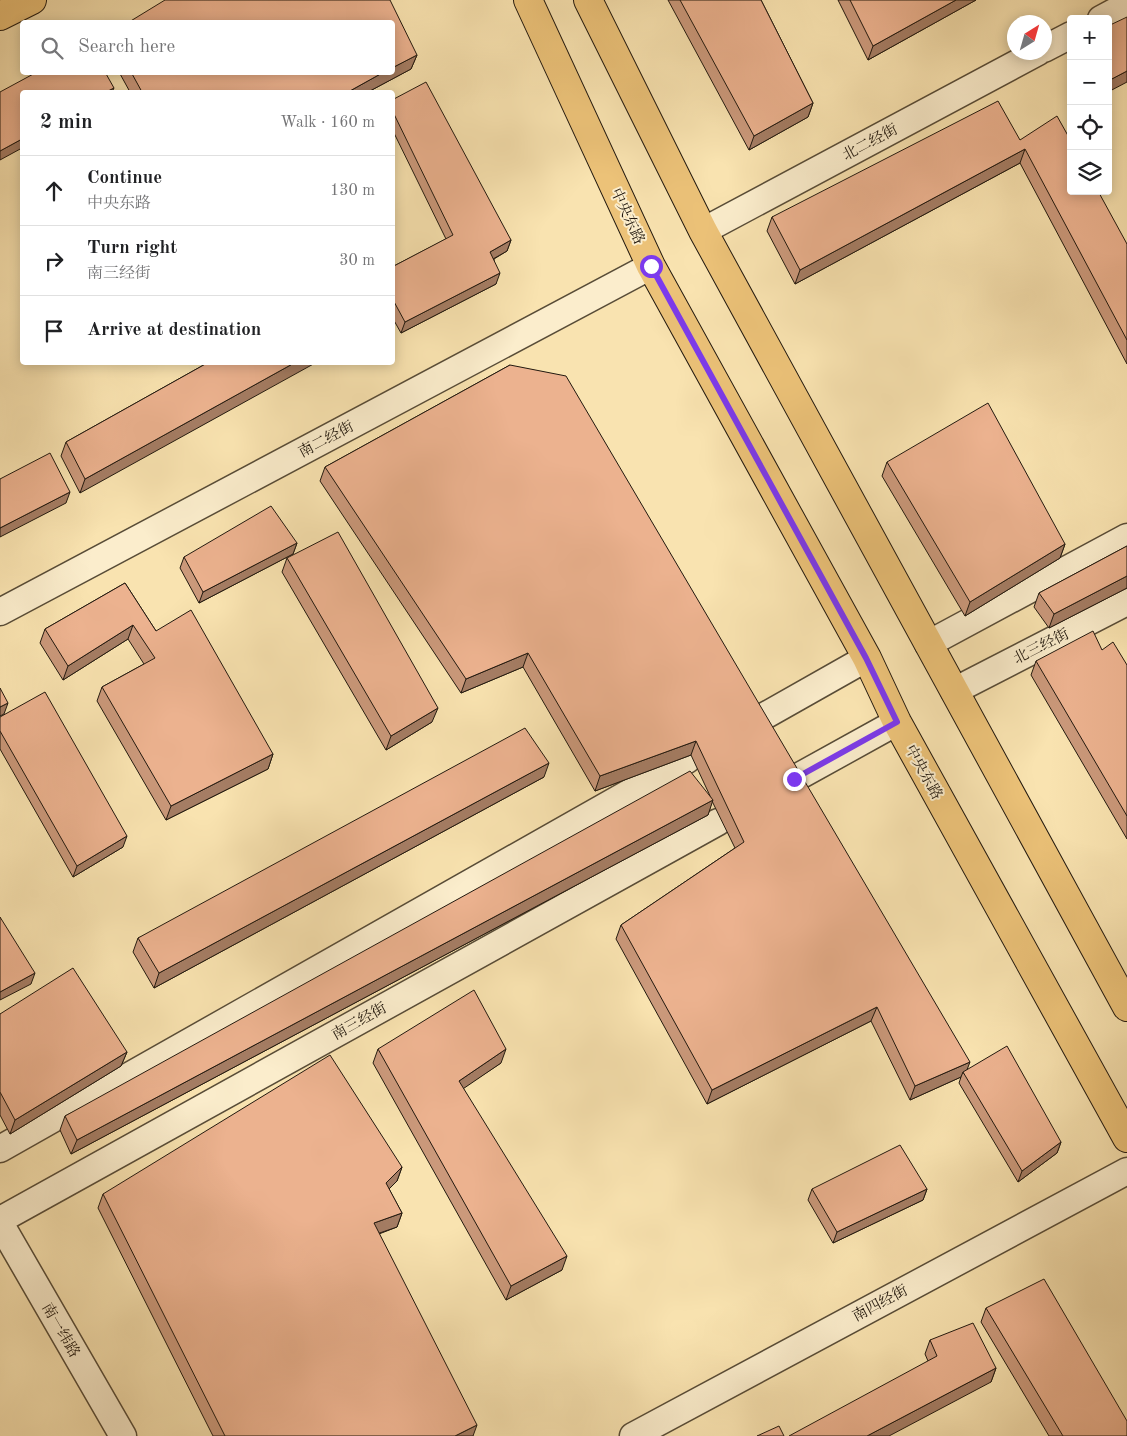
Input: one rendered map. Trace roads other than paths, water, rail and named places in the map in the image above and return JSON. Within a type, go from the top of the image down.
[{"type":"main road","points":[[0,16],[32,0]]},
{"type":"main road","name":"中央东路","points":[[528,0],[651,266],[866,658],[897,722],[1127,1138]]},
{"type":"main road","points":[[588,0],[703,231],[1127,1007]]},
{"type":"street","points":[[1108,15],[1127,5]]},
{"type":"street","points":[[1052,45],[1067,37]]},
{"type":"street","name":"北二经街","points":[[703,231],[1023,60]]},
{"type":"street","name":"南二经街","points":[[0,612],[651,266]]},
{"type":"street","points":[[928,644],[1127,537]]},
{"type":"street","name":"北三经街","points":[[954,691],[1127,602]]},
{"type":"street","points":[[759,719],[866,658]]},
{"type":"street","points":[[794,779],[897,722]]},
{"type":"street","points":[[0,1149],[687,760]]},
{"type":"street","name":"南三经街","points":[[0,1222],[718,822]]},
{"type":"street","name":"南四经街","points":[[633,1436],[1127,1171]]},
{"type":"street","name":"南一纬路","points":[[0,1222],[123,1436]]}]
